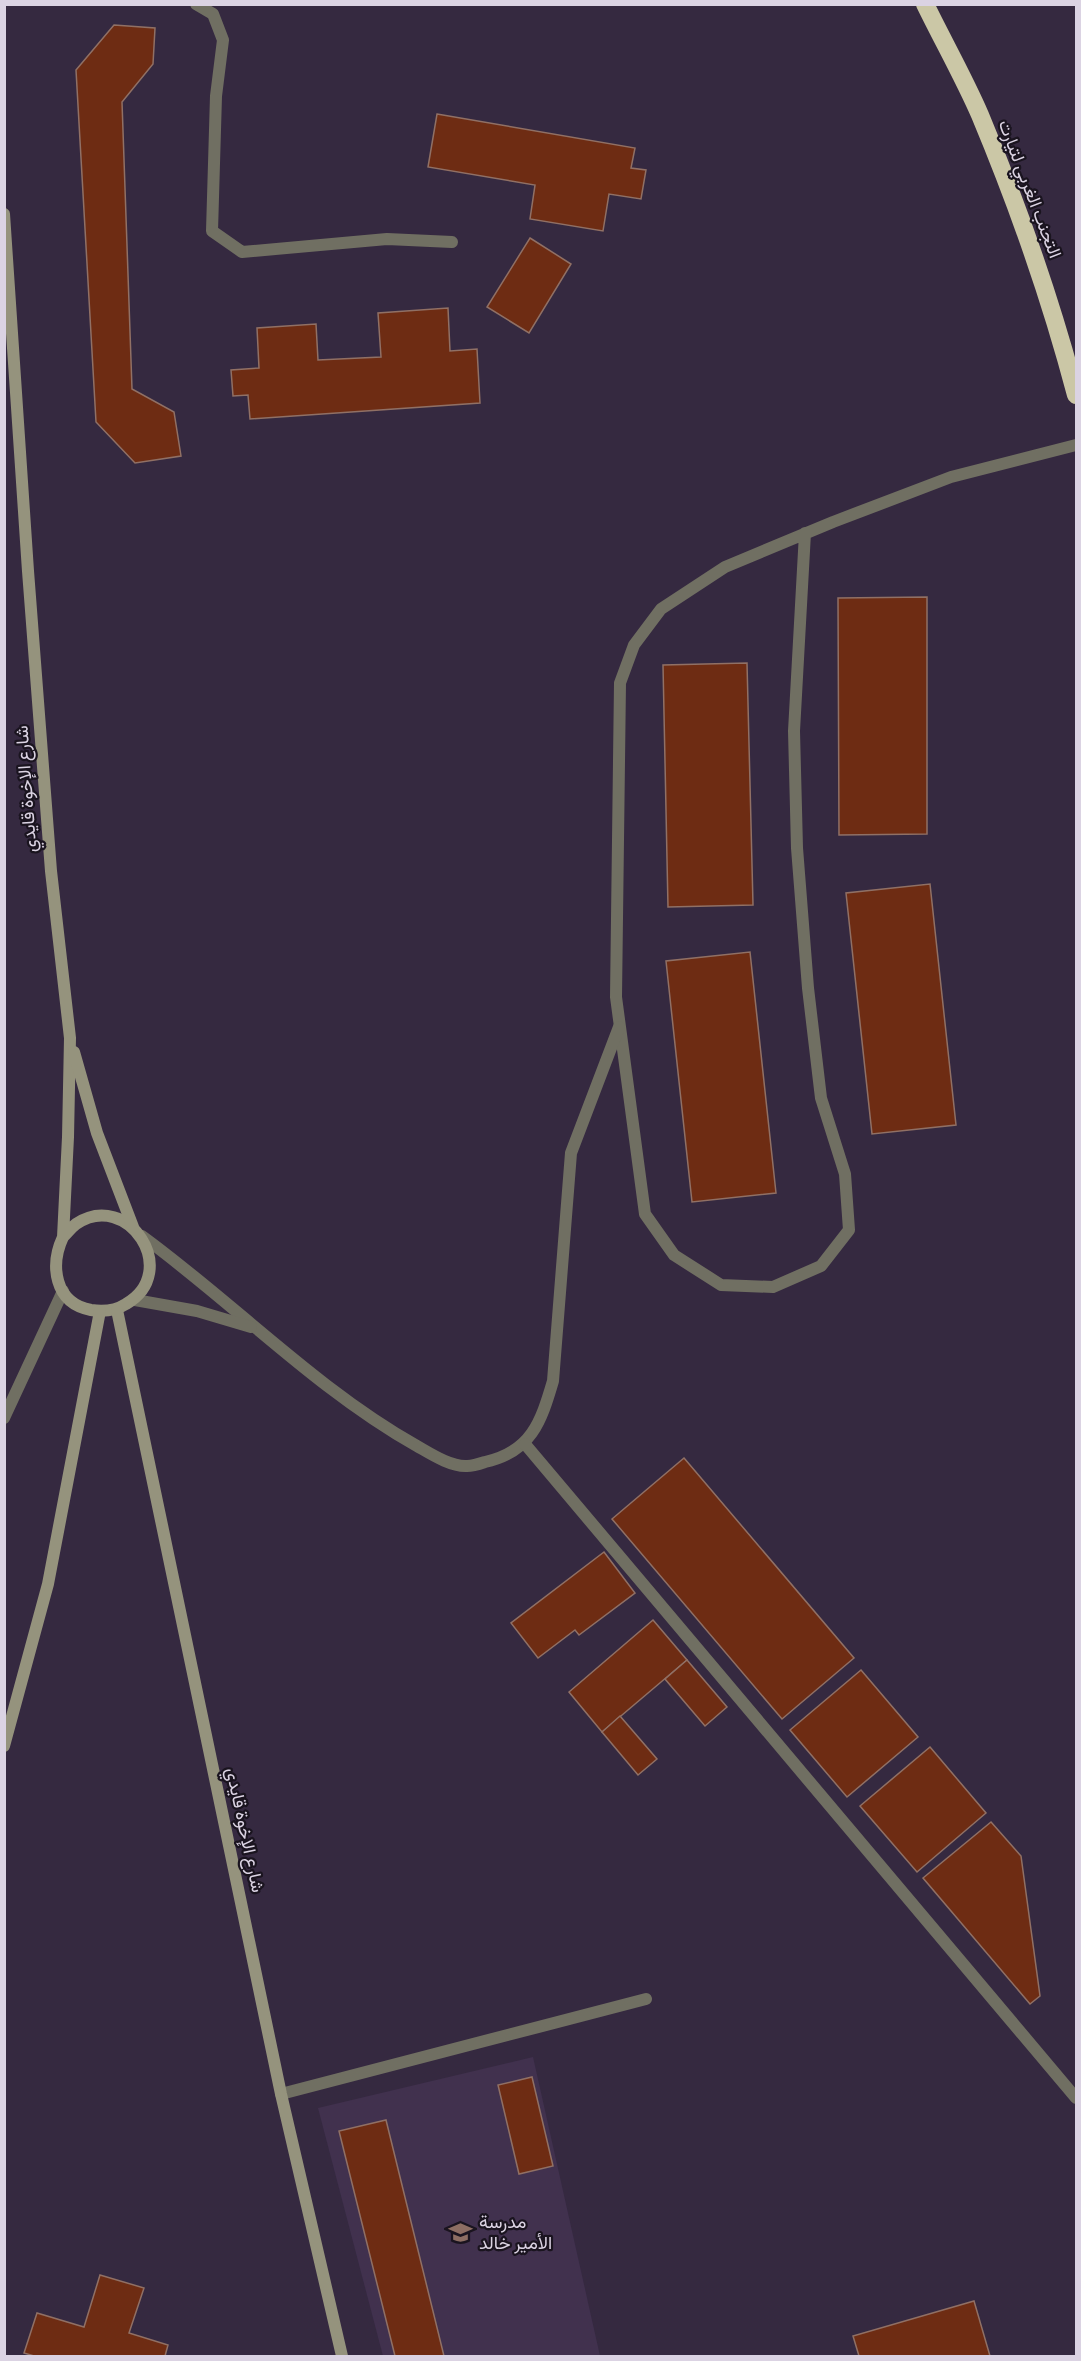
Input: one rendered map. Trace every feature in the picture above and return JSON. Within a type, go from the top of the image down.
[{"type":"highway","name":"التجنب الغربي لتيارت","points":[[926,4],[979,114],[1029,242],[1059,331],[1077,395]]},
{"type":"main road","name":"شارع الإخوة قايدي","points":[[4,214],[51,871],[70,1038],[63,1237]]},
{"type":"main road","name":"شارع الإخوة قايدي","points":[[70,1038],[97,1133],[133,1227]]},
{"type":"main road","points":[[96,1216],[115,1218],[133,1227],[142,1236],[149,1252],[150,1269],[145,1286],[135,1299],[117,1310],[100,1311],[86,1309],[73,1302],[63,1292],[57,1279],[55,1264],[57,1250],[63,1237],[77,1223],[96,1216]]},
{"type":"main road","name":"شارع الإخوة قايدي","points":[[117,1310],[281,2094],[342,2356]]},
{"type":"main road","points":[[4,1746],[48,1584],[100,1311]]},
{"type":"street","points":[[196,4],[213,14],[223,40],[216,96],[212,231],[242,252],[387,239],[452,242]]},
{"type":"street","points":[[805,533],[794,731],[797,848],[808,988],[821,1098],[845,1174],[849,1230],[821,1266],[773,1287],[721,1285],[674,1255],[645,1214],[616,997],[620,683],[634,645],[661,609],[725,567],[805,533],[951,477],[1077,445]]},
{"type":"street","points":[[142,1236],[344,1399],[387,1429],[438,1458],[466,1467],[500,1459],[525,1444],[543,1415],[552,1381],[571,1153],[620,1026]]},
{"type":"street","points":[[4,1418],[63,1292]]},
{"type":"street","points":[[135,1299],[197,1311],[258,1329]]},
{"type":"street","points":[[525,1444],[1077,2098]]},
{"type":"street","points":[[281,2094],[646,1999]]},
{"type":"shaded area","name":"مدرسة الأمير خالد","points":[[533,2057],[600,2356],[383,2356],[318,2108]]},
{"type":"building","points":[[114,25],[155,28],[153,64],[122,102],[132,389],[174,412],[181,456],[135,463],[96,422],[76,70]]},
{"type":"building","points":[[437,114],[635,148],[631,168],[646,170],[641,199],[609,194],[603,231],[530,219],[535,185],[428,167]]},
{"type":"building","points":[[530,238],[571,264],[529,333],[487,307]]},
{"type":"building","points":[[448,308],[450,351],[477,349],[480,403],[250,419],[248,395],[233,396],[231,370],[259,368],[257,328],[316,324],[318,360],[381,357],[378,313]]},
{"type":"building","points":[[927,597],[927,834],[839,835],[838,598]]},
{"type":"building","points":[[747,663],[753,905],[668,907],[663,665]]},
{"type":"building","points":[[930,884],[956,1125],[872,1134],[846,893]]},
{"type":"building","points":[[750,952],[776,1193],[692,1202],[666,961]]},
{"type":"building","points":[[684,1458],[854,1658],[782,1719],[612,1519]]},
{"type":"building","points":[[604,1552],[635,1593],[579,1635],[575,1630],[538,1658],[511,1623]]},
{"type":"building","points":[[653,1620],[687,1660],[602,1732],[569,1692]]},
{"type":"building","points":[[687,1660],[727,1707],[705,1726],[665,1679]]},
{"type":"building","points":[[861,1670],[918,1737],[847,1797],[790,1730]]},
{"type":"building","points":[[620,1716],[657,1759],[638,1775],[602,1732]]},
{"type":"building","points":[[930,1747],[986,1813],[917,1872],[860,1806]]},
{"type":"building","points":[[991,1822],[1021,1856],[1040,1996],[1030,2004],[923,1878]]},
{"type":"building","points":[[532,2077],[553,2166],[519,2174],[498,2085]]},
{"type":"building","points":[[386,2120],[444,2356],[395,2356],[339,2131]]},
{"type":"building","points":[[100,2275],[144,2288],[129,2333],[168,2345],[165,2356],[34,2356],[24,2353],[37,2313],[84,2327]]},
{"type":"building","points":[[974,2301],[990,2356],[859,2356],[853,2336]]},
{"type":"place","name":"مدرسة الأمير خالد","points":[[461,2232]]}]
